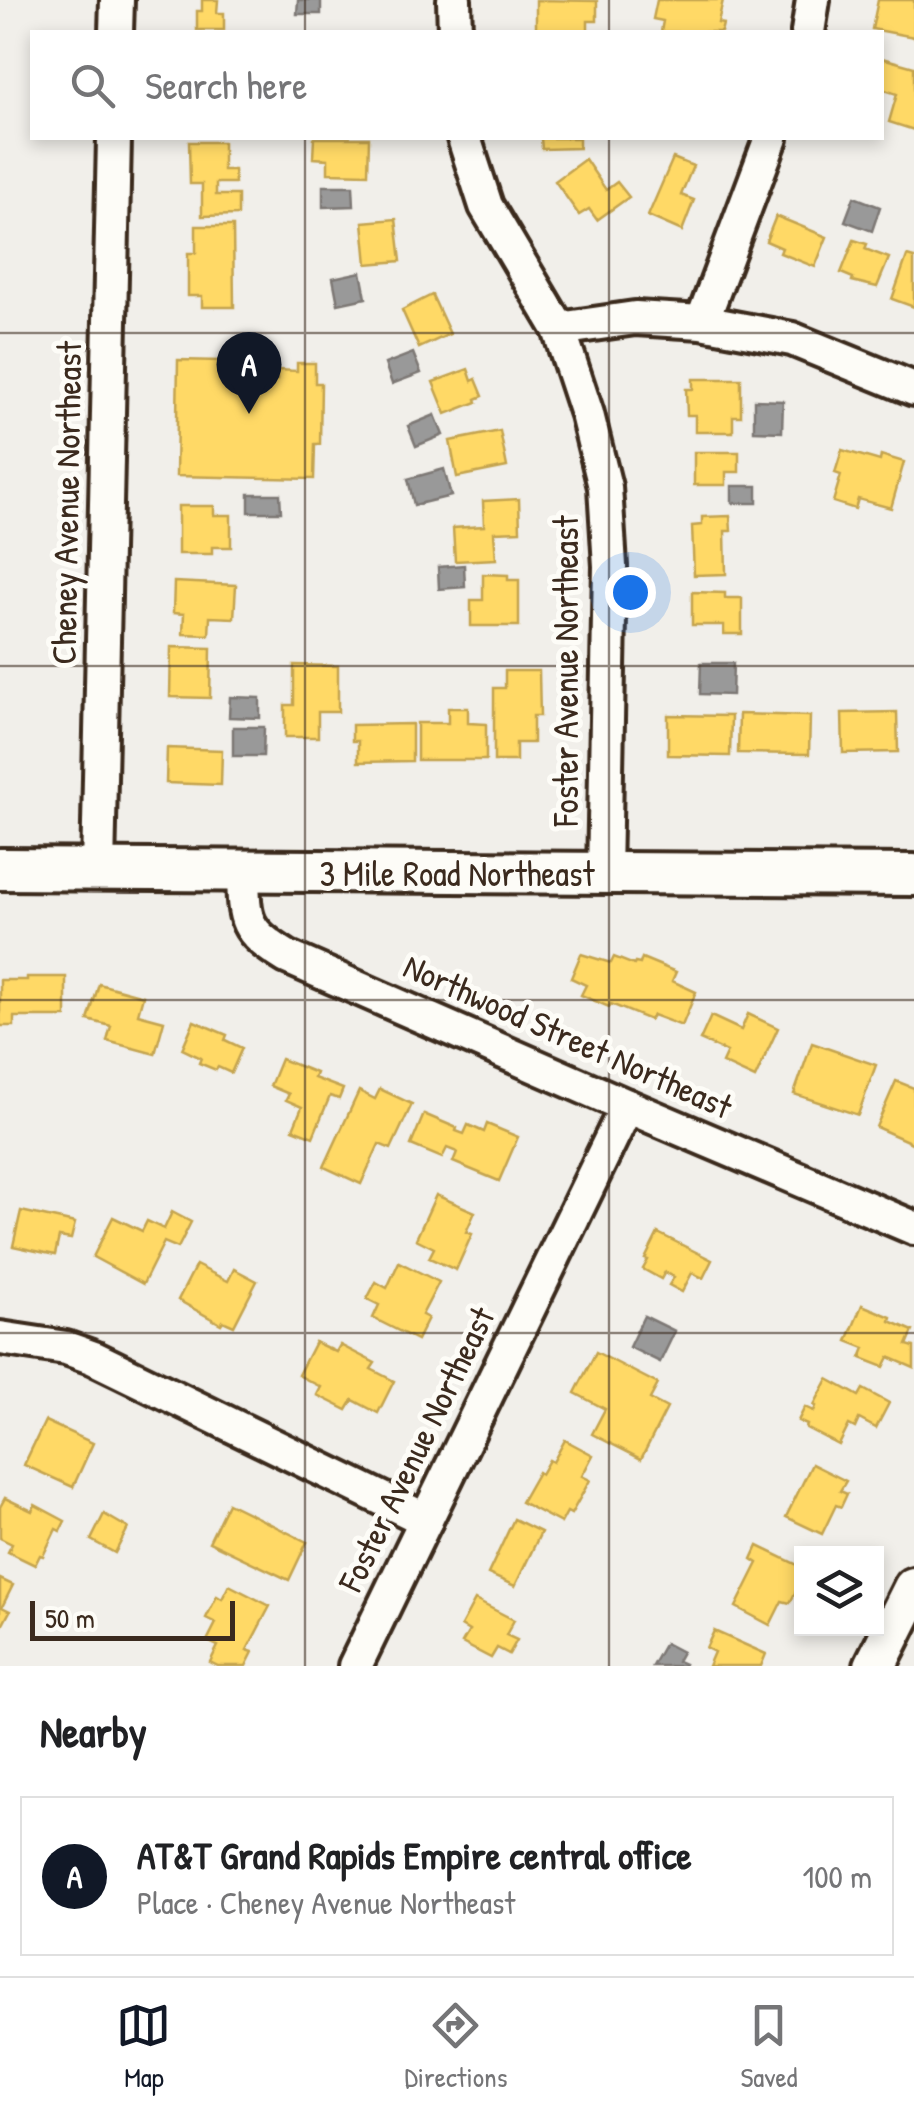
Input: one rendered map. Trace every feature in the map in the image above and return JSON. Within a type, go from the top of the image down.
[{"type":"main road","name":"3 Mile Road Northeast","points":[[0,869],[914,875]]},
{"type":"main road","points":[[875,1666],[914,1588]]},
{"type":"street","points":[[116,30],[117,0]]},
{"type":"street","points":[[454,0],[456,30]]},
{"type":"street","points":[[808,30],[813,0]]},
{"type":"street","name":"Cheney Avenue Northeast","points":[[98,870],[114,140]]},
{"type":"street","name":"Foster Avenue Northeast","points":[[465,140],[486,206],[559,329],[587,414],[605,487],[610,566],[604,874]]},
{"type":"street","points":[[702,322],[770,140]]},
{"type":"street","points":[[559,329],[635,318],[702,322],[792,338],[914,388]]},
{"type":"street","name":"Northwood Street Northeast","points":[[244,872],[244,911],[249,925],[263,942],[287,957],[914,1228]]},
{"type":"street","name":"Foster Avenue Northeast","points":[[355,1666],[627,1106]]},
{"type":"street","points":[[2,1344],[66,1348],[94,1358],[426,1520]]},
{"type":"building: Homes","points":[[202,0],[218,0],[217,13],[224,13],[224,30],[197,30],[197,11],[202,11]]},
{"type":"building: Homes","points":[[536,0],[597,1],[597,21],[588,21],[588,30],[536,30]]},
{"type":"building: Homes","points":[[657,0],[723,0],[718,23],[723,24],[722,30],[661,30],[663,21],[653,19]]},
{"type":"building: Homes","points":[[878,0],[914,0],[914,37],[872,29]]},
{"type":"building: Homes","points":[[884,59],[914,67],[914,130],[889,122],[897,94],[884,90]]},
{"type":"building: Homes","points":[[314,140],[369,140],[368,174],[328,173],[328,159],[313,158]]},
{"type":"building: Homes","points":[[541,140],[579,140],[579,148],[542,149]]},
{"type":"building: Homes","points":[[189,142],[223,142],[223,170],[234,170],[235,183],[216,183],[216,195],[238,195],[238,215],[202,216],[202,184],[190,184]]},
{"type":"building: Homes","points":[[673,158],[693,166],[681,195],[694,200],[682,231],[648,216]]},
{"type":"building: Homes","points":[[585,159],[606,190],[617,182],[629,197],[597,220],[589,209],[579,215],[555,181]]},
{"type":"building: Homes","points":[[776,216],[827,237],[815,267],[780,253],[782,248],[766,241]]},
{"type":"building: Homes","points":[[396,219],[401,261],[367,264],[363,222]]},
{"type":"building: Homes","points":[[196,226],[233,226],[234,307],[202,307],[202,296],[188,296],[188,253],[196,253]]},
{"type":"building: Homes","points":[[854,240],[889,258],[877,287],[852,281],[853,278],[841,273]]},
{"type":"building: Homes","points":[[907,256],[914,258],[914,307],[892,299]]},
{"type":"building: Homes","points":[[432,295],[450,334],[419,348],[402,310]]},
{"type":"building: Homes","points":[[178,360],[221,361],[221,379],[277,380],[277,370],[297,371],[297,363],[315,363],[315,383],[321,383],[320,444],[315,444],[314,479],[176,476]]},
{"type":"building: Homes","points":[[468,369],[483,396],[446,414],[433,382]]},
{"type":"building: Homes","points":[[693,379],[741,379],[741,416],[733,416],[733,432],[695,432],[695,415],[687,415],[686,389],[693,389]]},
{"type":"building: Homes","points":[[500,431],[507,467],[457,477],[450,441]]},
{"type":"building: Homes","points":[[842,450],[880,461],[881,455],[904,462],[891,508],[858,499],[855,509],[833,502],[841,475],[835,473]]},
{"type":"building: Homes","points":[[694,452],[739,452],[739,472],[726,472],[726,485],[694,485]]},
{"type":"building: Homes","points":[[519,499],[520,531],[494,532],[496,559],[455,561],[453,528],[484,526],[483,501]]},
{"type":"building: Homes","points":[[178,506],[214,506],[214,515],[231,515],[231,547],[212,547],[212,554],[178,554]]},
{"type":"building: Homes","points":[[730,516],[731,531],[725,531],[726,574],[694,575],[692,526],[702,525],[702,517]]},
{"type":"building: Homes","points":[[483,574],[508,575],[508,580],[519,580],[519,626],[471,626],[471,600],[483,600]]},
{"type":"building: Homes","points":[[174,582],[236,585],[234,618],[210,617],[209,635],[183,634],[184,614],[173,613]]},
{"type":"building: Homes","points":[[692,592],[742,598],[742,634],[724,634],[724,625],[692,625]]},
{"type":"building: Homes","points":[[171,647],[211,648],[210,698],[170,697]]},
{"type":"building: Homes","points":[[294,665],[338,666],[338,712],[318,712],[318,737],[285,737],[285,705],[294,705]]},
{"type":"building: Homes","points":[[505,671],[539,671],[540,716],[533,716],[533,743],[516,743],[516,761],[494,761],[494,688],[505,688]]},
{"type":"building: Homes","points":[[448,708],[468,708],[468,723],[486,724],[486,760],[417,760],[417,723],[448,723]]},
{"type":"building: Homes","points":[[897,712],[898,752],[843,753],[842,713]]},
{"type":"building: Homes","points":[[739,714],[810,716],[809,754],[738,753]]},
{"type":"building: Homes","points":[[668,715],[731,716],[730,756],[668,755]]},
{"type":"building: Homes","points":[[412,724],[412,761],[358,762],[358,741],[352,741],[352,725]]},
{"type":"building: Homes","points":[[167,748],[222,750],[221,785],[166,783]]},
{"type":"building: Homes","points":[[581,954],[611,963],[614,957],[634,965],[640,964],[642,958],[676,972],[672,981],[696,992],[682,1026],[653,1015],[650,1020],[581,995],[586,985],[571,978]]},
{"type":"building: Homes","points":[[66,977],[66,1017],[14,1017],[14,1026],[0,1026],[0,980]]},
{"type":"building: Homes","points":[[99,984],[143,996],[138,1014],[164,1021],[155,1054],[107,1041],[111,1026],[88,1020]]},
{"type":"building: Homes","points":[[748,1014],[778,1028],[755,1078],[722,1063],[727,1052],[700,1040],[711,1016],[741,1030]]},
{"type":"building: Homes","points":[[194,1021],[227,1035],[225,1040],[242,1048],[231,1073],[199,1063],[201,1058],[182,1049]]},
{"type":"building: Homes","points":[[812,1043],[876,1065],[858,1115],[794,1094]]},
{"type":"building: Homes","points":[[281,1059],[343,1089],[339,1099],[330,1096],[313,1137],[293,1129],[302,1107],[286,1100],[289,1094],[270,1086]]},
{"type":"building: Homes","points":[[896,1081],[914,1088],[914,1144],[876,1127]]},
{"type":"building: Homes","points":[[380,1089],[412,1104],[391,1149],[379,1144],[361,1184],[324,1167],[359,1091],[375,1099]]},
{"type":"building: Homes","points":[[424,1114],[464,1134],[468,1125],[484,1132],[487,1124],[518,1137],[499,1181],[453,1162],[457,1152],[447,1148],[442,1158],[411,1145]]},
{"type":"building: Homes","points":[[436,1195],[475,1212],[466,1232],[472,1234],[456,1270],[429,1258],[434,1248],[416,1239]]},
{"type":"building: Homes","points":[[21,1211],[75,1223],[71,1239],[59,1237],[55,1255],[13,1246]]},
{"type":"building: Homes","points":[[172,1212],[191,1222],[178,1248],[164,1242],[143,1284],[93,1257],[113,1217],[142,1231],[147,1221],[164,1229]]},
{"type":"building: Homes","points":[[658,1233],[712,1260],[703,1278],[692,1273],[682,1292],[669,1285],[674,1277],[665,1272],[661,1279],[643,1269]]},
{"type":"building: Homes","points":[[399,1262],[439,1282],[422,1315],[428,1318],[417,1340],[373,1318],[379,1305],[367,1299],[376,1282],[387,1288]]},
{"type":"building: Homes","points":[[196,1265],[228,1281],[234,1269],[257,1281],[234,1326],[223,1321],[221,1324],[178,1300]]},
{"type":"building: Homes","points":[[862,1305],[913,1331],[907,1345],[914,1347],[914,1368],[889,1357],[884,1367],[861,1358],[865,1348],[847,1341]]},
{"type":"building: Homes","points":[[315,1342],[336,1352],[340,1345],[375,1363],[371,1369],[394,1381],[378,1413],[353,1400],[347,1410],[317,1395],[321,1387],[298,1375]]},
{"type":"building: Homes","points":[[596,1352],[658,1384],[650,1399],[667,1408],[641,1459],[592,1434],[605,1409],[575,1393]]},
{"type":"building: Homes","points":[[828,1379],[859,1396],[863,1389],[889,1403],[876,1428],[859,1419],[855,1428],[849,1425],[839,1445],[798,1421],[805,1407],[814,1411]]},
{"type":"building: Homes","points":[[45,1421],[93,1443],[73,1487],[24,1465]]},
{"type":"building: Homes","points":[[565,1440],[593,1455],[582,1476],[590,1480],[571,1514],[567,1512],[561,1523],[521,1502],[538,1472],[541,1474],[549,1460],[553,1462]]},
{"type":"building: Homes","points":[[812,1464],[846,1481],[840,1491],[847,1494],[841,1507],[836,1505],[822,1534],[786,1517]]},
{"type":"building: Homes","points":[[5,1498],[32,1511],[35,1505],[65,1521],[35,1565],[8,1552],[12,1544],[0,1538],[0,1507]]},
{"type":"building: Homes","points":[[228,1503],[307,1542],[289,1580],[209,1542]]},
{"type":"building: Homes","points":[[104,1514],[128,1528],[115,1553],[91,1540]]},
{"type":"building: Homes","points":[[514,1519],[541,1532],[515,1586],[488,1574]]},
{"type":"building: Homes","points":[[758,1546],[794,1563],[794,1595],[790,1603],[782,1601],[770,1625],[736,1607],[758,1563],[752,1559]]},
{"type":"building: Homes","points":[[0,1579],[13,1585],[2,1607],[10,1611],[2,1626],[0,1625]]},
{"type":"building: Homes","points":[[229,1585],[270,1606],[247,1650],[253,1652],[246,1666],[218,1666],[210,1662],[218,1646],[207,1641],[216,1623],[206,1618],[217,1596],[222,1599]]},
{"type":"building: Homes","points":[[475,1600],[514,1620],[506,1635],[517,1640],[509,1654],[497,1648],[491,1658],[462,1643],[469,1631],[461,1626]]},
{"type":"building: Homes","points":[[714,1631],[766,1654],[761,1666],[708,1666],[714,1652],[706,1648]]},
{"type":"building: Industry","points":[[298,0],[321,0],[321,14],[297,14]]},
{"type":"building: Industry","points":[[323,186],[353,186],[354,206],[323,207]]},
{"type":"building: Industry","points":[[854,197],[880,207],[872,231],[845,221]]},
{"type":"building: Industry","points":[[361,272],[366,298],[338,304],[333,278]]},
{"type":"building: Industry","points":[[413,353],[421,373],[392,384],[385,364]]},
{"type":"building: Industry","points":[[754,400],[783,401],[782,432],[754,431]]},
{"type":"building: Industry","points":[[435,415],[443,435],[416,446],[408,426]]},
{"type":"building: Industry","points":[[444,469],[451,496],[414,505],[408,479]]},
{"type":"building: Industry","points":[[732,486],[757,486],[757,503],[732,503]]},
{"type":"building: Industry","points":[[249,494],[280,494],[281,512],[249,512]]},
{"type":"building: Industry","points":[[464,565],[465,587],[439,589],[438,567]]},
{"type":"building: Industry","points":[[701,663],[733,663],[732,695],[700,694]]},
{"type":"building: Industry","points":[[230,697],[260,698],[260,718],[229,717]]},
{"type":"building: Industry","points":[[233,727],[264,727],[263,756],[233,756]]},
{"type":"building: Industry","points":[[644,1316],[675,1331],[660,1362],[629,1347]]},
{"type":"building: Industry","points":[[665,1643],[682,1652],[677,1661],[683,1666],[652,1666]]},
{"type":"place","name":"AT&T Grand Rapids Empire central office","points":[[249,414]]}]
